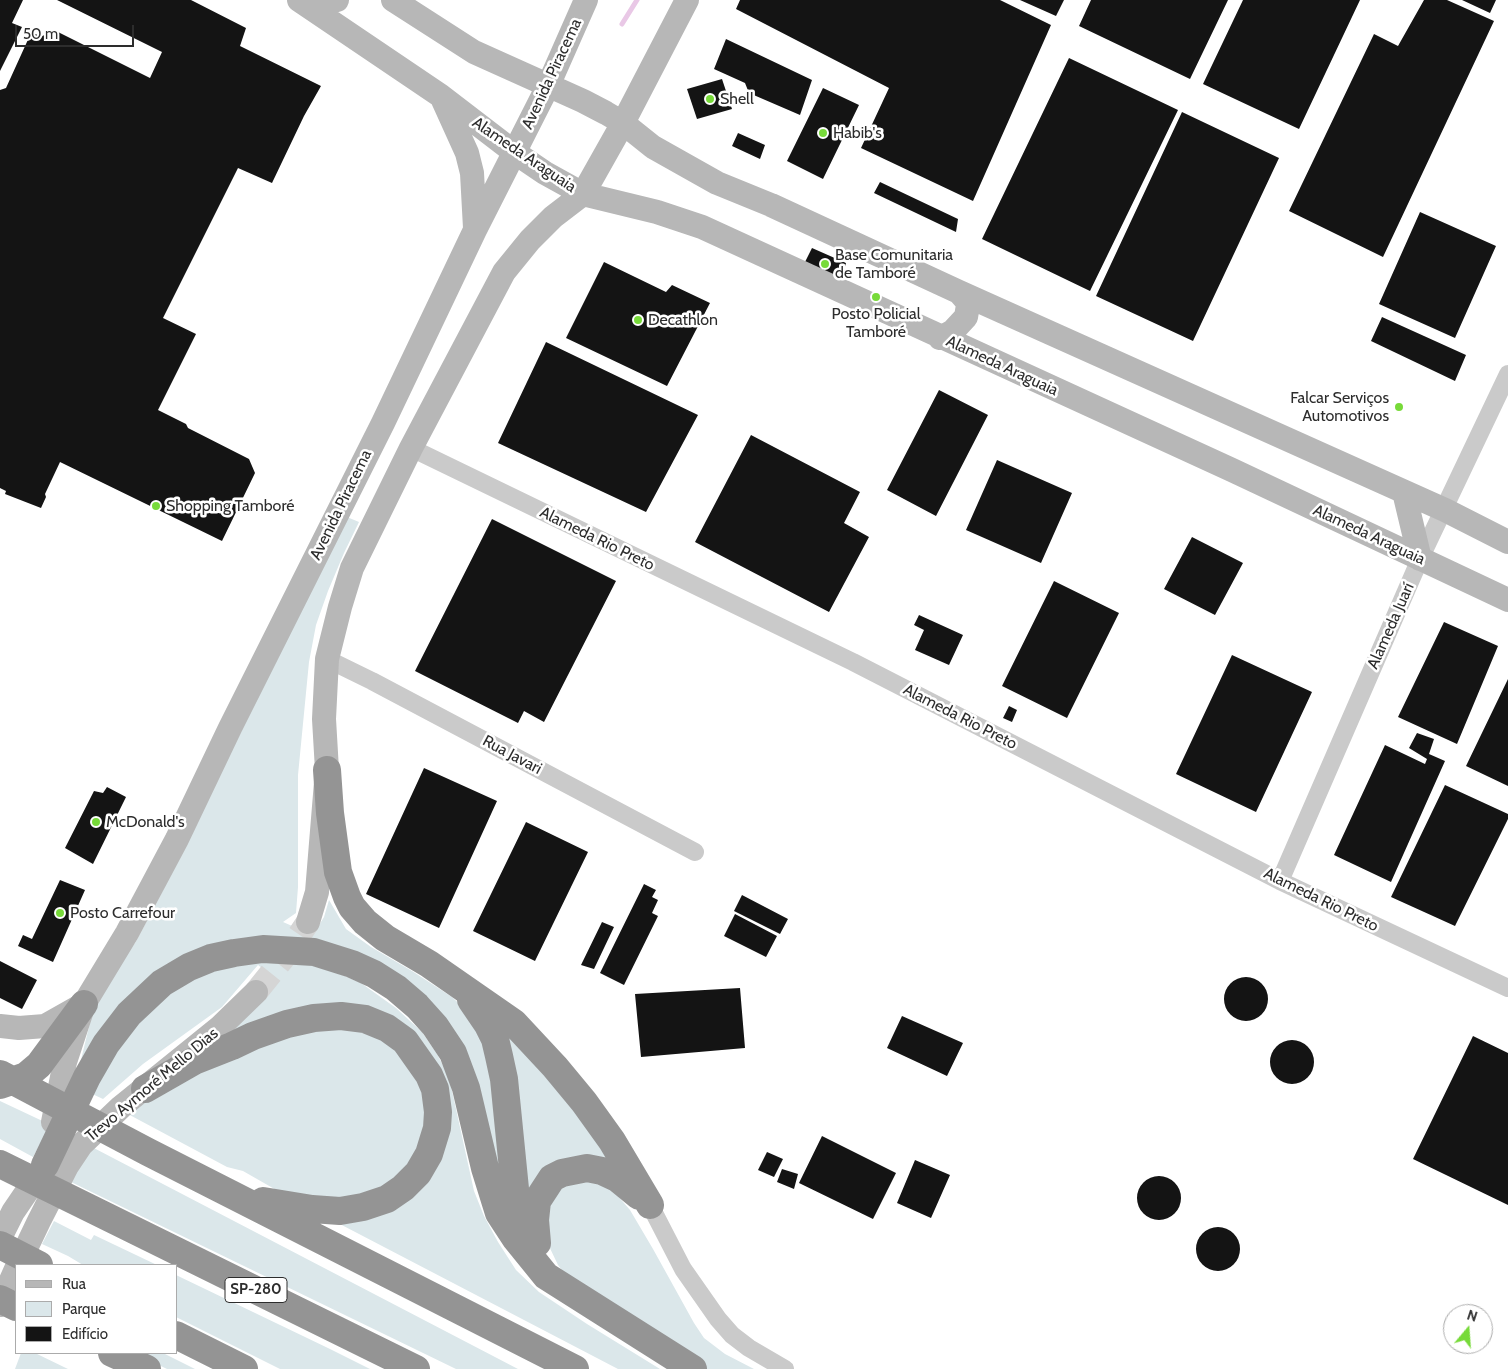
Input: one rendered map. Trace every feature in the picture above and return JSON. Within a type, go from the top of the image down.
[{"type":"highway","points":[[327,770],[330,813],[338,872],[346,897],[352,908],[365,922],[385,938],[429,964],[514,1024],[555,1067],[584,1102],[612,1141],[650,1206]]},
{"type":"highway","points":[[45,1166],[87,1077],[106,1044],[129,1014],[162,983],[212,958],[234,952],[263,949],[314,952],[352,964],[374,974],[396,988],[417,1006],[435,1026],[453,1053],[466,1088],[484,1168],[499,1213],[516,1239],[538,1266],[693,1369]]},
{"type":"highway","points":[[461,986],[488,1025],[495,1039],[504,1079],[516,1199],[538,1266]]},
{"type":"highway","points":[[0,1085],[26,1076],[40,1065],[84,1004]]},
{"type":"highway","points":[[145,1089],[194,1062],[253,1036],[287,1024],[314,1018],[341,1016],[365,1019],[388,1028],[405,1040],[430,1075],[435,1089],[438,1112],[429,1154],[418,1173],[402,1188],[387,1199],[363,1207],[340,1210],[312,1209],[236,1196]]},
{"type":"highway","points":[[0,1074],[148,1152],[575,1369]]},
{"type":"highway","name":"SP-280","points":[[0,1164],[416,1369]]},
{"type":"highway","points":[[538,1266],[535,1220],[537,1201],[552,1178],[573,1170],[587,1168],[602,1171],[617,1178],[650,1206]]},
{"type":"highway","points":[[0,1245],[37,1264]]},
{"type":"highway","points":[[0,1299],[15,1306]]},
{"type":"highway","points":[[178,1336],[244,1369]]},
{"type":"highway","points":[[114,1354],[147,1369]]},
{"type":"main road","name":"Alameda Araguaia","points":[[299,0],[441,96],[514,152],[545,173],[583,194],[658,212],[702,227],[940,338],[1232,470],[1508,600]]},
{"type":"main road","points":[[304,0],[328,2],[337,0]]},
{"type":"main road","points":[[393,0],[474,52],[583,101],[623,123],[653,147],[717,183],[772,205],[959,292],[1445,510],[1508,542]]},
{"type":"main road","name":"Avenida Piracema","points":[[84,1004],[127,933],[178,839],[207,775],[387,414],[475,230],[548,86],[586,0]]},
{"type":"main road","points":[[308,922],[316,892],[327,770],[324,719],[328,659],[340,607],[352,568],[411,448],[504,272],[530,240],[553,217],[583,194],[623,123],[687,0]]},
{"type":"main road","points":[[441,96],[459,134],[468,160],[474,190],[475,230]]},
{"type":"main road","points":[[940,338],[953,331],[966,317],[968,305],[959,292]]},
{"type":"main road","points":[[1404,492],[1420,559]]},
{"type":"main road","name":"Trevo Aymoré Mello Dias","points":[[18,1264],[67,1166],[81,1145],[121,1107],[220,1027],[256,992]]},
{"type":"main road","points":[[0,1026],[19,1028],[45,1026],[84,1004]]},
{"type":"main road","points":[[0,1238],[13,1212],[45,1166],[65,1062],[84,1004]]},
{"type":"main road","points":[[0,1305],[15,1272]]},
{"type":"street","name":"Alameda Juarí","points":[[1280,881],[1420,559],[1445,510],[1508,374]]},
{"type":"street","name":"Alameda Rio Preto","points":[[411,448],[853,662],[1280,881],[1508,988]]},
{"type":"street","name":"Rua Javari","points":[[328,659],[695,852]]},
{"type":"street","points":[[650,1206],[683,1269],[718,1319],[732,1335],[748,1348],[785,1369]]},
{"type":"green space","points":[[347,517],[359,522],[328,591],[316,625],[309,662],[298,775],[298,887],[296,913],[283,922],[313,935],[324,917],[329,900],[346,929],[371,947],[452,997],[471,1015],[496,1067],[500,1182],[472,1087],[400,983],[220,946],[78,1072],[97,994],[135,943],[155,906]]},
{"type":"green space","points":[[252,960],[299,963],[328,969],[361,983],[396,1008],[422,1032],[437,1054],[449,1077],[474,1191],[484,1216],[516,1270],[539,1292],[660,1369],[618,1369],[336,1222],[368,1215],[442,1123],[392,1022],[229,1033],[278,981],[258,965],[222,1007],[143,1064],[103,1099],[88,1092],[143,1011],[200,973]]},
{"type":"green space","points":[[498,1023],[522,1047],[607,1149],[608,1159],[528,1198]]},
{"type":"green space","points":[[299,1026],[368,1028],[397,1045],[426,1094],[427,1120],[419,1151],[405,1173],[381,1193],[330,1203],[278,1191],[243,1171],[227,1167],[126,1113],[153,1093]]},
{"type":"green space","points":[[0,1101],[51,1125],[33,1157],[0,1139]]},
{"type":"green space","points":[[90,1146],[518,1369],[456,1369],[71,1182]]},
{"type":"green space","points":[[572,1175],[611,1188],[630,1210],[704,1338],[725,1354],[754,1369],[706,1369],[573,1285],[558,1265],[547,1242],[544,1206]]},
{"type":"green space","points":[[54,1221],[91,1240],[94,1235],[155,1264],[81,1264],[42,1244]]},
{"type":"green space","points":[[178,1276],[370,1369],[280,1369],[178,1318]]},
{"type":"green space","points":[[21,1354],[37,1354],[68,1369],[15,1369]]},
{"type":"green space","points":[[136,1354],[165,1354],[195,1369],[167,1369]]},
{"type":"building","points":[[0,0],[23,0],[12,23],[22,27],[0,71]]},
{"type":"building","points":[[57,0],[191,0],[246,28],[240,46],[321,86],[304,116],[272,183],[238,168],[163,318],[196,334],[158,410],[186,424],[188,428],[249,459],[255,473],[222,541],[60,462],[45,494],[46,497],[41,508],[5,494],[6,491],[0,488],[0,90],[6,88],[31,33],[42,36],[56,31],[150,78],[162,52]]},
{"type":"building","points":[[740,0],[1000,0],[1051,25],[973,201],[861,148],[889,88],[736,9]]},
{"type":"building","points":[[1020,0],[1064,0],[1056,16]]},
{"type":"building","points":[[1091,0],[1228,0],[1190,79],[1079,26]]},
{"type":"building","points":[[1243,0],[1360,0],[1299,129],[1203,84]]},
{"type":"building","points":[[1424,0],[1447,0],[1494,21],[1383,257],[1289,211],[1374,34],[1398,46]]},
{"type":"building","points":[[1462,0],[1496,0],[1490,13]]},
{"type":"building","points":[[726,39],[812,80],[800,115],[749,93],[745,83],[714,69]]},
{"type":"building","points":[[1069,58],[1178,110],[1090,291],[982,239]]},
{"type":"building","name":"Shell","points":[[722,79],[732,109],[697,119],[687,89]]},
{"type":"building","name":"Habib's","points":[[823,88],[859,105],[823,179],[787,161]]},
{"type":"building","points":[[1182,112],[1279,158],[1193,341],[1096,296]]},
{"type":"building","name":"Shell","points":[[738,133],[765,145],[760,159],[732,146]]},
{"type":"building","points":[[880,182],[958,219],[956,232],[874,193]]},
{"type":"building","points":[[1420,212],[1496,246],[1455,338],[1379,304]]},
{"type":"building","name":"Base Comunitaria de Tamboré","points":[[812,248],[846,263],[843,274],[836,279],[804,264]]},
{"type":"building","name":"Decathlon","points":[[604,262],[666,292],[672,285],[710,303],[667,386],[566,338]]},
{"type":"building","points":[[1382,317],[1466,355],[1455,381],[1371,341]]},
{"type":"building","points":[[546,342],[698,415],[646,512],[498,443]]},
{"type":"building","points":[[939,390],[988,415],[936,516],[887,490]]},
{"type":"building","points":[[751,435],[860,492],[844,523],[869,537],[829,612],[695,542]]},
{"type":"building","points":[[997,460],[1072,493],[1041,563],[966,530]]},
{"type":"building","points":[[492,519],[616,581],[544,722],[524,711],[518,723],[415,671]]},
{"type":"building","points":[[1192,537],[1243,563],[1215,615],[1164,589]]},
{"type":"building","points":[[1054,581],[1119,613],[1067,718],[1002,686]]},
{"type":"building","points":[[919,615],[963,635],[949,665],[915,650],[924,630],[914,625]]},
{"type":"building","points":[[1444,622],[1498,646],[1457,744],[1398,717]]},
{"type":"building","points":[[1232,655],[1312,692],[1256,812],[1176,774]]},
{"type":"building","points":[[1508,679],[1508,786],[1466,766]]},
{"type":"building","points":[[1009,706],[1017,710],[1012,722],[1003,718]]},
{"type":"building","points":[[1417,733],[1434,739],[1429,754],[1445,761],[1391,882],[1334,855],[1385,745],[1425,764],[1427,759],[1409,748]]},
{"type":"building","points":[[424,768],[497,801],[439,928],[366,894]]},
{"type":"building","points":[[1445,785],[1508,814],[1508,819],[1455,926],[1391,897]]},
{"type":"building","name":"McDonald's","points":[[107,787],[126,797],[93,864],[65,848],[94,791],[103,793]]},
{"type":"building","points":[[526,822],[588,852],[535,961],[473,931]]},
{"type":"building","name":"Posto Carrefour","points":[[60,880],[85,890],[53,962],[18,946],[23,935],[32,939]]},
{"type":"building","points":[[644,884],[656,890],[652,897],[658,900],[652,913],[658,916],[624,985],[600,973]]},
{"type":"building","points":[[742,895],[788,919],[780,934],[734,911]]},
{"type":"building","points":[[735,914],[777,936],[766,957],[724,936]]},
{"type":"building","points":[[602,922],[614,927],[594,969],[581,965]]},
{"type":"building","points":[[0,961],[37,980],[22,1009],[0,998]]},
{"type":"building","points":[[1250,977],[1262,983],[1267,990],[1267,1008],[1262,1015],[1255,1020],[1242,1021],[1234,1018],[1227,1011],[1224,995],[1227,987],[1234,980]]},
{"type":"building","points":[[740,988],[745,1048],[641,1057],[635,994]]},
{"type":"building","points":[[902,1016],[963,1043],[947,1076],[887,1048]]},
{"type":"building","points":[[1473,1036],[1508,1053],[1508,1205],[1413,1159]]},
{"type":"building","points":[[1296,1040],[1308,1046],[1313,1053],[1313,1071],[1308,1078],[1301,1083],[1288,1084],[1280,1081],[1273,1074],[1270,1058],[1273,1050],[1280,1043]]},
{"type":"building","points":[[822,1136],[896,1173],[873,1219],[799,1183]]},
{"type":"building","points":[[767,1152],[783,1159],[774,1177],[758,1170]]},
{"type":"building","points":[[915,1160],[950,1175],[931,1218],[897,1203]]},
{"type":"building","points":[[782,1169],[798,1174],[794,1189],[777,1182]]},
{"type":"building","points":[[1163,1176],[1175,1182],[1180,1189],[1180,1207],[1175,1214],[1168,1219],[1155,1220],[1147,1217],[1140,1210],[1137,1194],[1140,1186],[1147,1179]]},
{"type":"building","points":[[1222,1227],[1234,1233],[1239,1240],[1239,1258],[1234,1265],[1227,1270],[1214,1271],[1206,1268],[1199,1261],[1196,1245],[1199,1237],[1206,1230]]},
{"type":"waterway","points":[[622,24],[637,0]]},
{"type":"tunnel","points":[[256,992],[285,956],[308,922]]},
{"type":"place","name":"Shell","points":[[710,99]]},
{"type":"place","name":"Habib's","points":[[823,133]]},
{"type":"place","name":"Base Comunitaria de Tamboré","points":[[825,264]]},
{"type":"place","name":"Posto Policial Tamboré","points":[[876,297]]},
{"type":"place","name":"Decathlon","points":[[638,320]]},
{"type":"place","name":"Falcar Serviços Automotivos","points":[[1399,407]]},
{"type":"place","name":"Shopping Tamboré","points":[[156,506]]},
{"type":"place","name":"McDonald's","points":[[96,822]]},
{"type":"place","name":"Posto Carrefour","points":[[60,913]]}]
